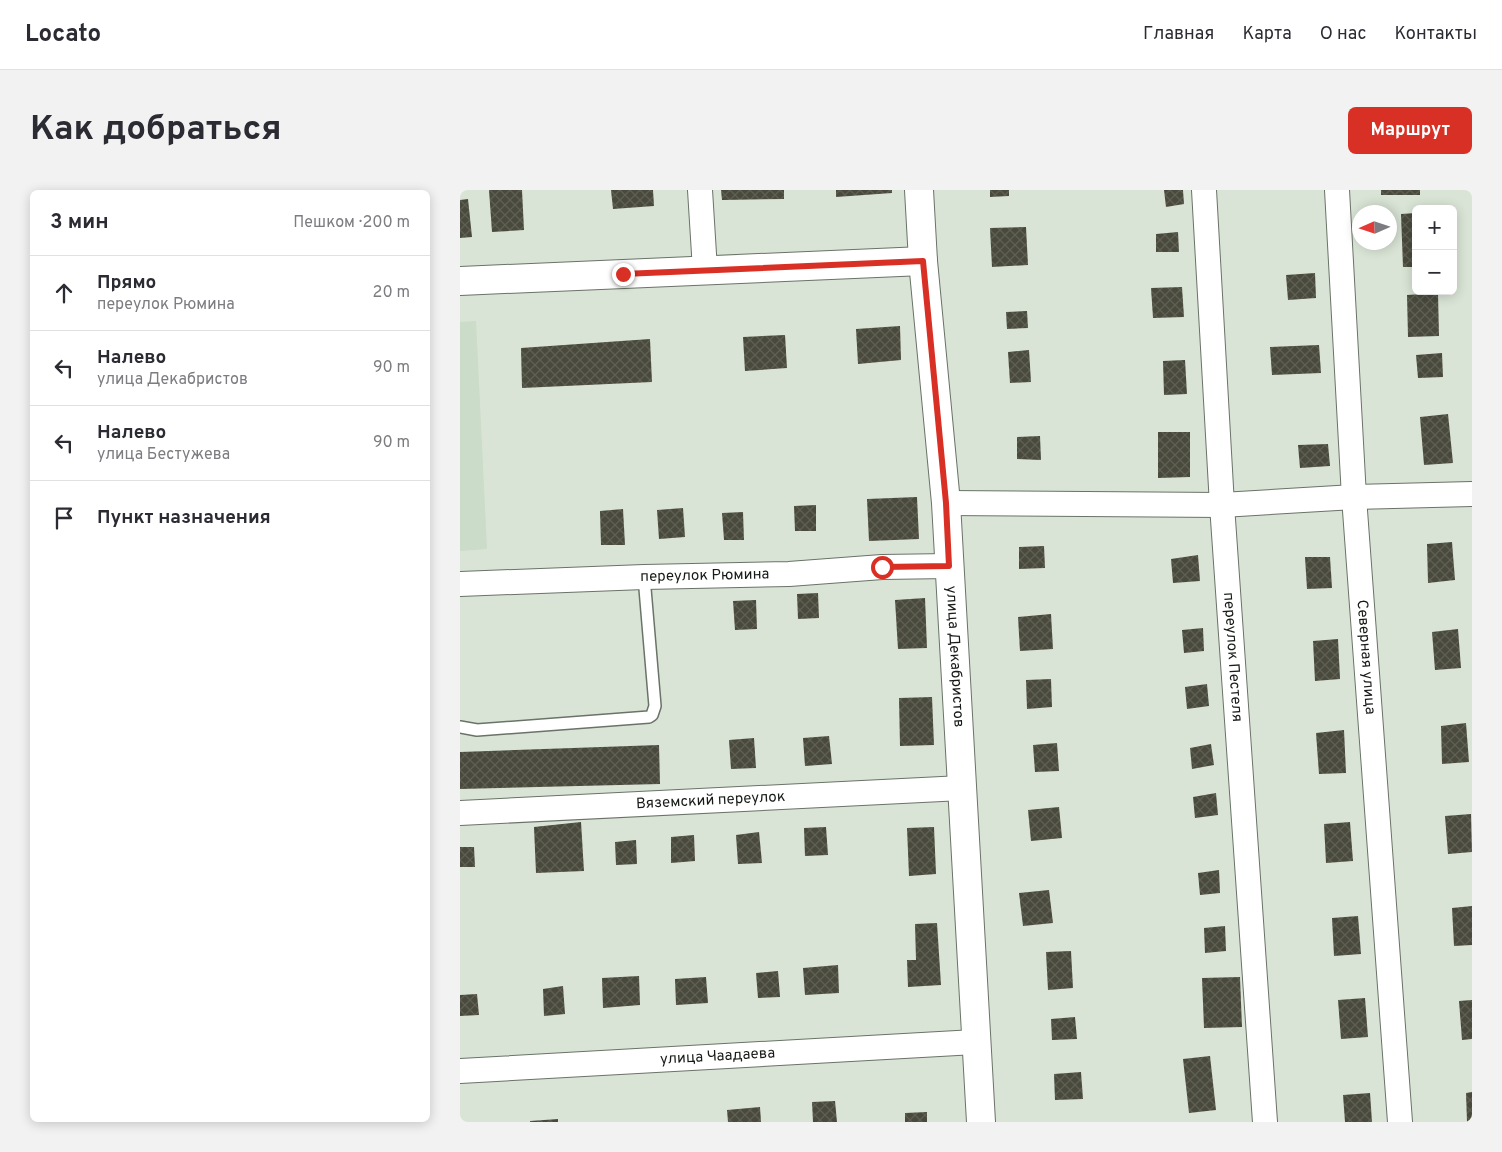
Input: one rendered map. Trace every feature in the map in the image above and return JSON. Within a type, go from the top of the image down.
[{"type":"street","points":[[700,190],[704,270]]},
{"type":"street","name":"улица Декабристов","points":[[919,190],[923,261],[946,503],[981,1122]]},
{"type":"street","name":"переулок Пестеля","points":[[1204,190],[1222,505],[1265,1122]]},
{"type":"street","name":"Северная улица","points":[[1337,190],[1354,497],[1400,1122]]},
{"type":"street","points":[[460,281],[923,261]]},
{"type":"street","points":[[946,503],[1222,505],[1354,497],[1472,494]]},
{"type":"street","name":"переулок Рюмина","points":[[460,584],[644,576],[789,574],[882,567],[949,566]]},
{"type":"street","name":"Вяземский переулок","points":[[460,813],[962,788]]},
{"type":"street","name":"улица Чаадаева","points":[[460,1072],[975,1042]]},
{"type":"lane","points":[[460,727],[477,730],[649,717],[652,715],[655,706],[644,576]]},
{"type":"shaded area","points":[[476,321],[487,549],[460,551],[460,322]]},
{"type":"building","points":[[489,190],[522,190],[524,230],[492,232]]},
{"type":"building","points":[[611,190],[653,190],[654,206],[613,209]]},
{"type":"building","points":[[721,190],[784,190],[784,199],[722,200]]},
{"type":"building","points":[[836,190],[892,190],[892,193],[836,197]]},
{"type":"building","points":[[990,190],[1009,190],[1009,196],[990,197]]},
{"type":"building","points":[[1164,190],[1183,190],[1184,204],[1166,207]]},
{"type":"building","points":[[1381,190],[1420,190],[1420,195],[1381,195]]},
{"type":"building","points":[[468,199],[472,237],[460,238],[460,200]]},
{"type":"building","points":[[1412,213],[1412,267],[1403,267],[1401,214]]},
{"type":"building","points":[[1026,227],[1028,265],[992,267],[990,228]]},
{"type":"building","points":[[1178,232],[1179,252],[1156,252],[1156,234]]},
{"type":"building","points":[[1315,273],[1316,298],[1288,300],[1286,275]]},
{"type":"building","points":[[1182,287],[1184,317],[1153,318],[1151,288]]},
{"type":"building","points":[[1407,295],[1438,295],[1439,336],[1408,337]]},
{"type":"building","points":[[1027,311],[1028,328],[1007,329],[1006,312]]},
{"type":"building","points":[[900,326],[901,360],[858,364],[856,329]]},
{"type":"building","points":[[785,335],[787,368],[745,371],[743,337]]},
{"type":"building","points":[[650,339],[652,382],[522,388],[521,348]]},
{"type":"building","points":[[1319,345],[1321,373],[1272,375],[1270,347]]},
{"type":"building","points":[[1029,350],[1031,382],[1010,383],[1008,352]]},
{"type":"building","points":[[1442,353],[1443,377],[1418,378],[1416,355]]},
{"type":"building","points":[[1185,360],[1187,394],[1164,395],[1163,361]]},
{"type":"building","points":[[1448,414],[1453,463],[1424,465],[1420,417]]},
{"type":"building","points":[[1158,432],[1190,432],[1190,477],[1158,478]]},
{"type":"building","points":[[1040,436],[1041,460],[1017,459],[1017,437]]},
{"type":"building","points":[[1328,444],[1330,466],[1300,468],[1298,445]]},
{"type":"building","points":[[917,497],[919,539],[869,541],[867,499]]},
{"type":"building","points":[[816,505],[816,531],[795,531],[794,506]]},
{"type":"building","points":[[683,508],[685,537],[659,539],[657,510]]},
{"type":"building","points":[[623,509],[625,545],[601,545],[600,511]]},
{"type":"building","points":[[743,512],[744,540],[724,540],[722,513]]},
{"type":"building","points":[[1452,542],[1455,580],[1428,583],[1427,544]]},
{"type":"building","points":[[1044,546],[1045,568],[1019,569],[1019,547]]},
{"type":"building","points":[[1198,555],[1200,581],[1173,583],[1171,559]]},
{"type":"building","points":[[1305,557],[1330,557],[1332,588],[1307,589]]},
{"type":"building","points":[[818,593],[819,618],[798,619],[797,594]]},
{"type":"building","points":[[925,598],[927,648],[898,649],[895,600]]},
{"type":"building","points":[[756,600],[757,629],[735,630],[733,601]]},
{"type":"building","points":[[1051,614],[1053,649],[1020,651],[1018,617]]},
{"type":"building","points":[[1203,628],[1204,651],[1184,653],[1182,630]]},
{"type":"building","points":[[1458,629],[1461,668],[1435,670],[1432,632]]},
{"type":"building","points":[[1338,639],[1340,679],[1315,681],[1313,641]]},
{"type":"building","points":[[1051,679],[1052,707],[1027,709],[1026,680]]},
{"type":"building","points":[[1207,684],[1209,706],[1187,709],[1185,687]]},
{"type":"building","points":[[932,697],[934,745],[900,746],[899,698]]},
{"type":"building","points":[[1466,723],[1469,762],[1442,764],[1441,726]]},
{"type":"building","points":[[1344,730],[1346,773],[1319,774],[1316,733]]},
{"type":"building","points":[[829,736],[832,764],[805,766],[803,738]]},
{"type":"building","points":[[754,738],[756,768],[731,769],[729,740]]},
{"type":"building","points":[[1057,743],[1059,771],[1035,772],[1033,745]]},
{"type":"building","points":[[1211,744],[1214,765],[1192,769],[1190,748]]},
{"type":"building","points":[[659,745],[660,784],[460,789],[460,752]]},
{"type":"building","points":[[1216,793],[1218,815],[1195,818],[1193,797]]},
{"type":"building","points":[[1059,807],[1062,838],[1031,841],[1028,810]]},
{"type":"building","points":[[1471,814],[1472,852],[1448,854],[1445,816]]},
{"type":"building","points":[[581,822],[584,871],[536,873],[534,827]]},
{"type":"building","points":[[1350,822],[1353,861],[1326,863],[1324,824]]},
{"type":"building","points":[[826,827],[828,855],[805,856],[804,828]]},
{"type":"building","points":[[934,827],[936,874],[909,876],[907,828]]},
{"type":"building","points":[[759,832],[762,863],[738,864],[736,835]]},
{"type":"building","points":[[694,835],[695,861],[671,863],[671,837]]},
{"type":"building","points":[[636,840],[637,864],[616,865],[615,842]]},
{"type":"building","points":[[460,847],[474,847],[475,867],[460,867]]},
{"type":"building","points":[[1219,870],[1220,893],[1200,895],[1198,873]]},
{"type":"building","points":[[1049,890],[1053,923],[1023,926],[1019,893]]},
{"type":"building","points":[[1472,906],[1472,945],[1454,946],[1452,908]]},
{"type":"building","points":[[1358,916],[1361,954],[1334,956],[1332,918]]},
{"type":"building","points":[[937,923],[941,985],[908,987],[907,960],[916,960],[915,924]]},
{"type":"building","points":[[1225,926],[1226,951],[1205,953],[1204,928]]},
{"type":"building","points":[[1071,951],[1073,988],[1048,990],[1046,952]]},
{"type":"building","points":[[838,965],[839,993],[805,995],[803,968]]},
{"type":"building","points":[[778,971],[780,997],[758,998],[756,973]]},
{"type":"building","points":[[639,976],[640,1005],[603,1008],[602,978]]},
{"type":"building","points":[[706,977],[708,1003],[676,1005],[675,979]]},
{"type":"building","points":[[1240,977],[1242,1027],[1204,1028],[1202,978]]},
{"type":"building","points":[[563,986],[565,1014],[544,1016],[543,989]]},
{"type":"building","points":[[477,994],[479,1015],[460,1016],[460,995]]},
{"type":"building","points":[[1365,998],[1368,1037],[1341,1039],[1338,1000]]},
{"type":"building","points":[[1472,1000],[1472,1039],[1462,1040],[1459,1001]]},
{"type":"building","points":[[1075,1017],[1077,1039],[1052,1040],[1051,1019]]},
{"type":"building","points":[[1210,1056],[1216,1110],[1189,1113],[1183,1059]]},
{"type":"building","points":[[1081,1072],[1083,1099],[1055,1100],[1054,1074]]},
{"type":"building","points":[[1472,1092],[1472,1122],[1467,1122],[1466,1093]]},
{"type":"building","points":[[1370,1093],[1372,1122],[1345,1122],[1343,1095]]},
{"type":"building","points":[[835,1101],[837,1122],[813,1122],[812,1102]]},
{"type":"building","points":[[760,1107],[761,1122],[728,1122],[727,1110]]},
{"type":"building","points":[[927,1112],[927,1122],[905,1122],[905,1113]]},
{"type":"building","points":[[558,1119],[558,1122],[530,1122],[530,1121]]},
{"type":"route","points":[[623,274],[923,261],[946,503],[949,566],[882,567]]}]
